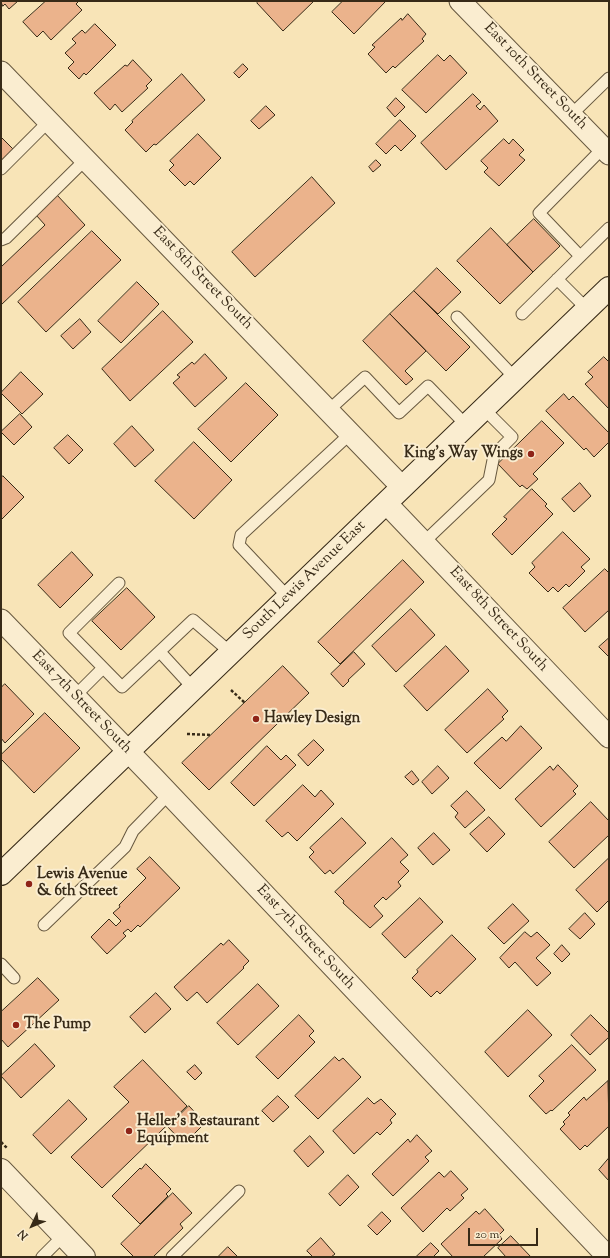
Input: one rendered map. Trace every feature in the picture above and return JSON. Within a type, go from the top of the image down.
[{"type":"main road","name":"South Lewis Avenue East","points":[[1,874],[609,288]]},
{"type":"main road","points":[[1,1170],[84,1257]]},
{"type":"street","name":"East 10th Street South","points":[[460,1],[606,151]]},
{"type":"street","name":"East 8th Street South","points":[[1,72],[402,487]]},
{"type":"street","name":"East 8th Street South","points":[[386,503],[609,737]]},
{"type":"street","name":"East 7th Street South","points":[[1,620],[169,794],[608,1257]]},
{"type":"lane","points":[[571,115],[609,78]]},
{"type":"lane","points":[[1,169],[49,121]]},
{"type":"lane","points":[[580,256],[539,213],[606,151]]},
{"type":"lane","points":[[1,240],[6,238],[86,160]]},
{"type":"lane","points":[[522,314],[609,228]]},
{"type":"lane","points":[[557,279],[587,309]]},
{"type":"lane","points":[[458,317],[516,378]]},
{"type":"lane","points":[[329,410],[364,377],[398,413],[428,386],[466,425]]},
{"type":"lane","points":[[424,542],[489,480],[494,455],[512,437],[484,409]]},
{"type":"lane","points":[[288,597],[239,545],[241,536],[351,433]]},
{"type":"lane","points":[[119,583],[69,633],[122,687],[193,620],[231,653]]},
{"type":"lane","points":[[160,652],[194,688]]},
{"type":"lane","points":[[75,696],[103,668]]},
{"type":"lane","points":[[44,925],[125,846],[132,831],[169,794]]},
{"type":"lane","points":[[1,964],[14,978]]},
{"type":"lane","points":[[172,1257],[239,1191]]},
{"type":"lane","points":[[42,1257],[64,1235]]},
{"type":"path","points":[[231,690],[245,703]]},
{"type":"path","points":[[187,734],[212,735]]},
{"type":"building","points":[[1,1],[18,1],[9,9],[5,4],[3,6]]},
{"type":"building","points":[[46,1],[79,1],[76,4],[82,10],[51,40],[43,31],[37,37],[23,22]]},
{"type":"building","points":[[259,1],[314,1],[283,31],[257,3]]},
{"type":"building","points":[[343,1],[386,1],[354,34],[332,12]]},
{"type":"building","points":[[408,14],[426,34],[422,39],[424,41],[395,68],[393,66],[386,73],[368,54],[375,47],[372,45],[401,18],[402,20]]},
{"type":"building","points":[[95,24],[116,45],[86,75],[84,73],[79,79],[68,68],[74,62],[65,53],[76,43],[72,39],[82,30],[85,33]]},
{"type":"building","points":[[438,55],[444,61],[450,55],[467,73],[426,113],[402,90]]},
{"type":"building","points":[[133,60],[152,80],[146,86],[148,88],[122,112],[115,104],[110,110],[94,93],[125,65],[127,66]]},
{"type":"building","points":[[243,64],[248,69],[239,78],[234,73]]},
{"type":"building","points":[[182,74],[205,100],[156,145],[154,144],[146,152],[125,130],[133,122],[132,121]]},
{"type":"building","points":[[473,94],[481,102],[476,106],[480,110],[484,105],[498,121],[446,170],[421,143]]},
{"type":"building","points":[[396,98],[405,107],[395,117],[387,108]]},
{"type":"building","points":[[266,106],[275,115],[259,129],[251,121]]},
{"type":"building","points":[[400,120],[416,136],[401,151],[395,145],[386,154],[376,144]]},
{"type":"building","points":[[198,134],[221,158],[194,185],[190,181],[185,186],[169,170],[174,165],[170,161]]},
{"type":"building","points":[[1,137],[14,150],[1,163]]},
{"type":"building","points":[[504,139],[509,144],[513,139],[524,150],[519,155],[525,160],[499,186],[484,172],[488,168],[481,161]]},
{"type":"building","points":[[376,160],[381,165],[373,172],[369,167]]},
{"type":"building","points":[[312,177],[335,203],[255,277],[232,252]]},
{"type":"building","points":[[57,195],[85,225],[1,305],[1,267],[45,225],[36,215]]},
{"type":"building","points":[[534,219],[560,246],[533,272],[507,245]]},
{"type":"building","points":[[491,228],[533,272],[500,304],[457,261]]},
{"type":"building","points":[[92,231],[121,260],[46,332],[18,302]]},
{"type":"building","points":[[437,268],[461,292],[438,314],[414,291]]},
{"type":"building","points":[[137,282],[159,304],[121,343],[98,321]]},
{"type":"building","points":[[414,291],[470,347],[446,371],[390,314]]},
{"type":"building","points":[[163,311],[193,342],[130,401],[102,369]]},
{"type":"building","points":[[390,314],[426,351],[405,371],[413,379],[406,385],[363,341]]},
{"type":"building","points":[[80,319],[91,332],[73,349],[61,336]]},
{"type":"building","points":[[205,354],[227,378],[195,407],[173,383],[180,377],[177,375],[192,362],[194,364]]},
{"type":"building","points":[[604,357],[609,362],[609,409],[585,384],[593,377],[588,372]]},
{"type":"building","points":[[21,372],[43,394],[22,414],[1,393]]},
{"type":"building","points":[[246,383],[278,415],[231,462],[198,429]]},
{"type":"building","points":[[564,394],[569,400],[573,396],[609,433],[609,442],[594,457],[586,448],[584,450],[546,411]]},
{"type":"building","points":[[20,414],[32,427],[14,445],[1,432]]},
{"type":"building","name":"King's Way Wings","points":[[542,421],[564,443],[533,474],[538,479],[527,489],[522,485],[520,487],[498,464]]},
{"type":"building","points":[[132,426],[154,450],[135,467],[114,444]]},
{"type":"building","points":[[68,435],[83,450],[69,464],[54,448]]},
{"type":"building","points":[[194,442],[232,480],[194,519],[155,481]]},
{"type":"building","points":[[3,476],[24,497],[1,520],[1,478]]},
{"type":"building","points":[[580,483],[591,496],[574,512],[562,499]]},
{"type":"building","points":[[532,489],[547,504],[545,506],[553,514],[512,555],[492,534],[507,519],[504,517]]},
{"type":"building","points":[[563,532],[590,559],[581,567],[585,571],[569,587],[566,584],[558,592],[553,587],[548,592],[529,573],[535,567],[532,563]]},
{"type":"building","points":[[72,552],[93,575],[60,608],[38,585]]},
{"type":"building","points":[[403,560],[424,582],[340,664],[318,642]]},
{"type":"building","points":[[605,569],[609,573],[609,610],[585,632],[563,608]]},
{"type":"building","points":[[127,588],[155,617],[121,650],[92,621]]},
{"type":"building","points":[[411,609],[435,635],[396,672],[372,646]]},
{"type":"building","points":[[609,638],[609,657],[599,647]]},
{"type":"building","points":[[446,646],[469,671],[427,711],[404,686]]},
{"type":"building","points":[[354,652],[365,664],[348,680],[349,681],[343,687],[331,674]]},
{"type":"building","name":"Hawley Design","points":[[283,666],[309,693],[209,790],[182,763]]},
{"type":"building","points":[[5,684],[34,714],[5,743],[1,738],[1,688]]},
{"type":"building","points":[[488,689],[508,711],[502,717],[504,719],[467,753],[445,730]]},
{"type":"building","points":[[45,713],[80,748],[34,793],[1,759],[1,755]]},
{"type":"building","points":[[521,726],[542,748],[500,789],[474,763],[502,737],[506,741]]},
{"type":"building","points":[[314,740],[324,750],[308,766],[298,755]]},
{"type":"building","points":[[267,746],[281,760],[286,755],[296,765],[254,806],[231,783]]},
{"type":"building","points":[[558,765],[578,786],[573,791],[576,794],[541,827],[515,799],[550,766],[553,770]]},
{"type":"building","points":[[438,766],[449,778],[432,794],[422,782]]},
{"type":"building","points":[[412,771],[419,780],[413,785],[405,777]]},
{"type":"building","points":[[303,785],[315,797],[321,790],[334,804],[297,841],[288,832],[282,837],[266,821]]},
{"type":"building","points":[[467,791],[485,810],[465,828],[455,817],[458,813],[451,806]]},
{"type":"building","points":[[591,802],[609,821],[609,835],[574,868],[549,842]]},
{"type":"building","points":[[489,817],[505,834],[487,852],[470,834]]},
{"type":"building","points":[[342,818],[366,843],[333,874],[330,870],[325,874],[309,857],[314,852],[310,848]]},
{"type":"building","points":[[434,833],[450,850],[433,865],[418,848]]},
{"type":"building","points":[[392,838],[408,855],[400,862],[409,871],[398,882],[401,886],[386,900],[383,897],[374,906],[383,916],[370,928],[343,903],[344,901],[335,892]]},
{"type":"building","points":[[150,857],[180,888],[140,927],[138,925],[131,932],[128,929],[123,933],[126,936],[107,954],[91,937],[109,919],[116,926],[121,921],[113,913],[146,878],[137,869]]},
{"type":"building","points":[[609,858],[609,900],[597,912],[576,890]]},
{"type":"building","points":[[420,898],[443,922],[405,958],[382,934]]},
{"type":"building","points":[[513,904],[529,921],[504,944],[488,928]]},
{"type":"building","points":[[585,913],[595,924],[580,939],[569,929]]},
{"type":"building","points":[[525,932],[531,937],[537,932],[550,945],[536,958],[551,973],[537,986],[515,962],[509,968],[500,958]]},
{"type":"building","points":[[452,935],[476,959],[440,994],[437,991],[431,997],[412,978],[418,972],[417,970]]},
{"type":"building","points":[[229,940],[249,961],[243,967],[244,968],[207,1003],[197,992],[187,1001],[174,987],[221,943],[223,945]]},
{"type":"building","points":[[562,945],[570,954],[562,962],[554,954]]},
{"type":"building","name":"The Pump","points":[[38,978],[59,1000],[8,1047],[1,1039],[1,1012]]},
{"type":"building","points":[[258,984],[279,1006],[238,1045],[217,1023]]},
{"type":"building","points":[[156,993],[171,1009],[145,1033],[130,1017]]},
{"type":"building","points":[[528,1010],[552,1035],[508,1077],[485,1052]]},
{"type":"building","points":[[299,1015],[314,1031],[309,1036],[315,1042],[278,1079],[256,1057]]},
{"type":"building","points":[[591,1015],[609,1033],[609,1037],[590,1055],[571,1035]]},
{"type":"building","points":[[35,1044],[55,1066],[21,1098],[1,1076]]},
{"type":"building","points":[[572,1045],[596,1070],[552,1111],[551,1110],[546,1114],[529,1096],[544,1081],[539,1076]]},
{"type":"building","points":[[335,1057],[339,1061],[343,1058],[361,1077],[318,1119],[295,1096]]},
{"type":"building","name":"Heller's Restaurant Equipment","points":[[143,1060],[187,1106],[102,1188],[71,1157],[129,1102],[114,1087]]},
{"type":"building","points":[[195,1065],[202,1073],[195,1080],[187,1072]]},
{"type":"building","points":[[608,1081],[609,1126],[587,1147],[585,1145],[580,1150],[560,1129],[565,1124],[563,1122],[570,1115],[568,1113],[584,1097],[586,1100]]},
{"type":"building","points":[[278,1096],[289,1107],[273,1122],[262,1111]]},
{"type":"building","points":[[368,1098],[374,1104],[381,1099],[396,1114],[390,1120],[392,1123],[380,1135],[377,1132],[354,1154],[333,1131]]},
{"type":"building","points":[[69,1100],[87,1119],[51,1154],[33,1135]]},
{"type":"building","points":[[189,1106],[205,1123],[184,1144],[168,1127]]},
{"type":"building","points":[[417,1135],[432,1151],[425,1157],[429,1161],[393,1196],[372,1174],[408,1139],[410,1142]]},
{"type":"building","points":[[310,1136],[324,1152],[308,1167],[294,1151]]},
{"type":"building","points":[[609,1158],[609,1181],[599,1170]]},
{"type":"building","points":[[146,1164],[171,1189],[166,1194],[168,1196],[140,1224],[112,1196]]},
{"type":"building","points":[[451,1171],[468,1189],[461,1195],[464,1198],[450,1211],[447,1208],[423,1232],[401,1208],[439,1172],[444,1177]]},
{"type":"building","points":[[348,1175],[359,1187],[340,1206],[329,1194]]},
{"type":"building","points":[[173,1193],[192,1213],[180,1224],[183,1228],[153,1257],[134,1257],[121,1244]]},
{"type":"building","points":[[485,1209],[504,1230],[499,1235],[502,1239],[483,1257],[453,1257],[441,1244],[476,1211],[479,1214]]},
{"type":"building","points":[[382,1212],[391,1221],[377,1235],[368,1226]]},
{"type":"building","points":[[511,1236],[531,1257],[506,1257],[498,1248]]},
{"type":"building","points":[[321,1238],[335,1254],[331,1257],[313,1257],[307,1251]]},
{"type":"building","points":[[431,1243],[439,1251],[433,1257],[416,1257]]},
{"type":"building","points":[[228,1247],[238,1257],[218,1257]]},
{"type":"place","name":"King's Way Wings","points":[[531,454]]},
{"type":"place","name":"Hawley Design","points":[[256,719]]},
{"type":"place","name":"Lewis Avenue & 6th Street","points":[[29,884]]},
{"type":"place","name":"The Pump","points":[[16,1025]]},
{"type":"place","name":"Heller's Restaurant Equipment","points":[[129,1131]]}]
